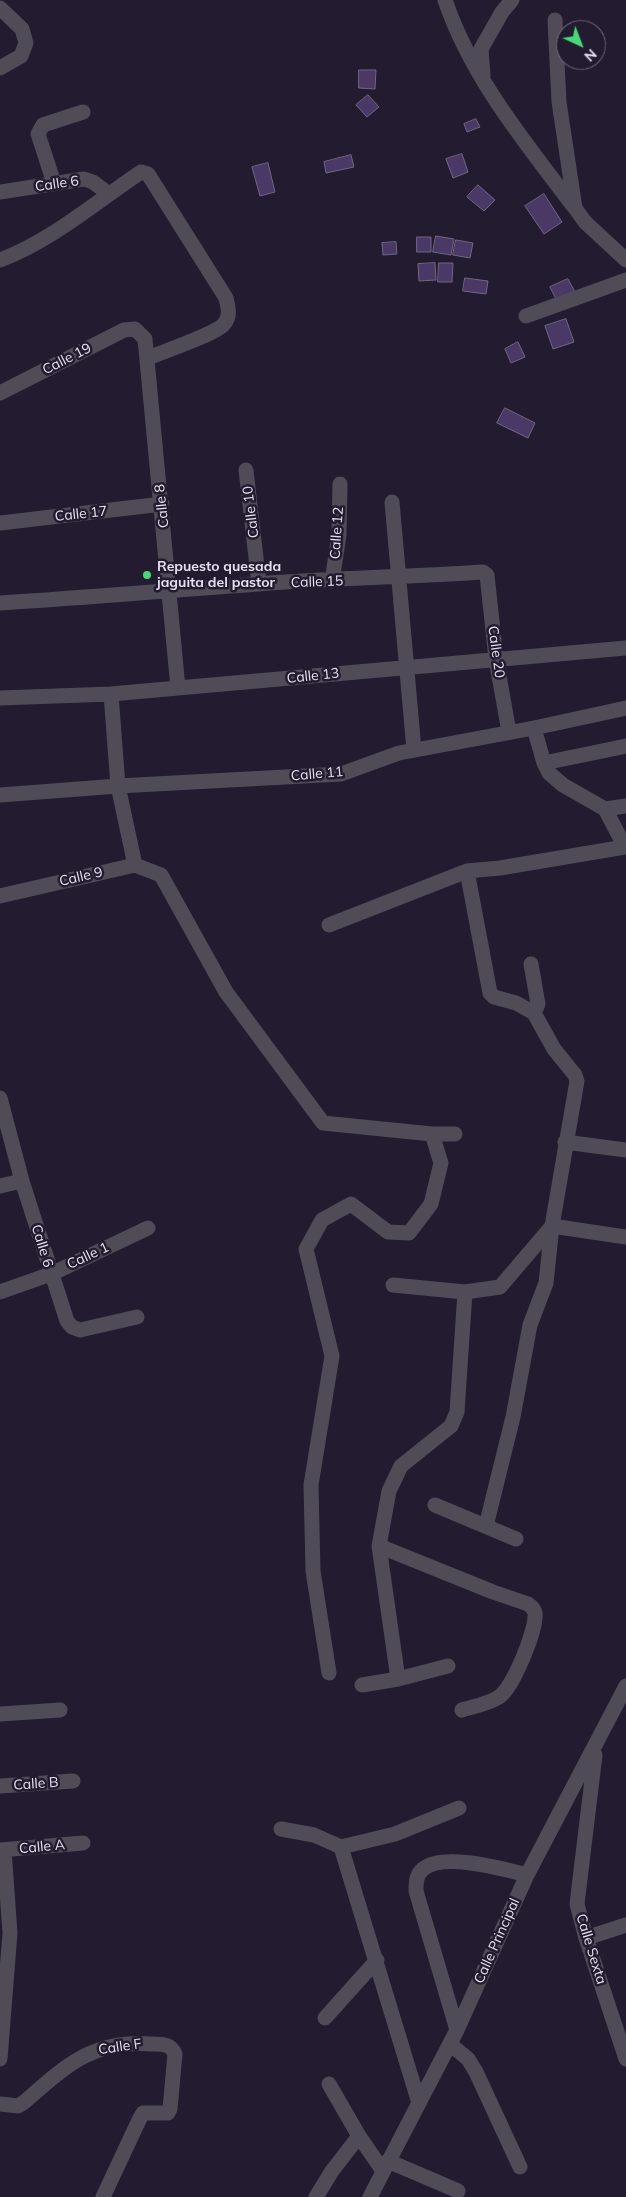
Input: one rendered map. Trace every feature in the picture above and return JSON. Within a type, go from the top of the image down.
[{"type":"street","points":[[445,0],[458,37],[485,82],[585,222],[626,260]]},
{"type":"street","points":[[485,82],[480,59],[481,49],[502,12],[512,0]]},
{"type":"street","points":[[0,8],[22,29],[26,43],[21,56],[0,68]]},
{"type":"street","points":[[555,20],[559,102],[575,208]]},
{"type":"street","points":[[54,183],[38,134],[39,129],[43,125],[83,112]]},
{"type":"street","points":[[0,260],[17,253],[47,235],[141,172],[148,174],[226,298],[229,313],[224,325],[148,358]]},
{"type":"street","name":"Calle 6","points":[[0,192],[84,179],[93,182],[109,194]]},
{"type":"street","points":[[526,316],[626,280]]},
{"type":"street","name":"Calle 8","points":[[135,329],[145,338],[148,358],[178,688]]},
{"type":"street","name":"Calle 19","points":[[0,393],[124,330],[135,329]]},
{"type":"street","name":"Calle 10","points":[[246,470],[259,584]]},
{"type":"street","name":"Calle 12","points":[[332,581],[339,536],[340,484]]},
{"type":"street","points":[[392,502],[414,750]]},
{"type":"street","name":"Calle 17","points":[[0,523],[162,504]]},
{"type":"street","name":"Calle 15","points":[[0,603],[259,584],[485,573]]},
{"type":"street","name":"Calle 20","points":[[485,573],[508,732]]},
{"type":"street","name":"Calle 13","points":[[0,698],[111,694],[407,666],[626,648]]},
{"type":"street","points":[[111,694],[118,786],[135,865],[161,875],[226,992],[323,1122],[432,1134],[455,1134]]},
{"type":"street","name":"Calle 11","points":[[0,795],[118,786],[341,774],[399,753],[534,728],[626,708]]},
{"type":"street","points":[[329,925],[467,871],[500,868],[625,849],[605,809],[563,785],[549,773],[544,763],[534,728]]},
{"type":"street","points":[[544,763],[626,746]]},
{"type":"street","points":[[605,809],[626,806]]},
{"type":"street","name":"Calle 9","points":[[0,896],[135,865]]},
{"type":"street","points":[[467,871],[490,993],[494,997],[516,1003],[534,1013],[554,1049],[575,1075],[577,1081],[552,1226],[546,1283],[530,1325],[513,1417],[486,1526]]},
{"type":"street","points":[[531,964],[538,1004],[534,1013]]},
{"type":"street","name":"Calle 6","points":[[0,1098],[22,1181],[67,1321],[72,1328],[80,1330],[137,1317]]},
{"type":"street","points":[[329,1673],[313,1571],[311,1485],[332,1356],[306,1249],[322,1220],[351,1204],[388,1232],[409,1233],[431,1204],[441,1163],[432,1134]]},
{"type":"street","points":[[565,1142],[626,1150]]},
{"type":"street","points":[[0,1186],[22,1181]]},
{"type":"street","points":[[552,1226],[626,1237]]},
{"type":"street","points":[[393,1285],[465,1292],[500,1288],[552,1226]]},
{"type":"street","name":"Calle 1","points":[[0,1292],[51,1274],[148,1228]]},
{"type":"street","points":[[398,1679],[380,1546],[389,1491],[394,1478],[406,1462],[451,1426],[457,1412],[465,1292]]},
{"type":"street","points":[[435,1505],[516,1539]]},
{"type":"street","points":[[380,1546],[533,1607],[535,1613],[528,1645],[510,1687],[500,1696],[484,1704],[462,1710]]},
{"type":"street","points":[[362,1685],[398,1679],[448,1666]]},
{"type":"street","name":"Calle Principal","points":[[370,2197],[453,2037],[527,1875],[626,1686]]},
{"type":"street","points":[[0,1714],[60,1710]]},
{"type":"street","name":"Calle Sexta","points":[[596,1746],[577,1904],[586,1938],[626,2059]]},
{"type":"street","name":"Calle B","points":[[0,1786],[72,1781]]},
{"type":"street","points":[[281,1829],[314,1835],[341,1847],[396,1834],[459,1808]]},
{"type":"street","name":"Calle A","points":[[2,1850],[83,1843]]},
{"type":"street","points":[[341,1847],[377,1960],[419,2103]]},
{"type":"street","points":[[0,2059],[10,1933],[2,1850]]},
{"type":"street","points":[[520,2167],[476,2072],[453,2037],[416,1891],[416,1879],[421,1870],[440,1862],[481,1864],[527,1875]]},
{"type":"street","points":[[586,1938],[626,1925]]},
{"type":"street","points":[[325,2018],[377,1960]]},
{"type":"street","name":"Calle F","points":[[0,2104],[18,2106],[55,2076],[94,2050],[138,2043],[168,2045],[173,2049],[175,2054],[170,2109],[168,2113],[143,2114],[103,2197]]},
{"type":"street","points":[[329,2084],[359,2136],[385,2166],[458,2191]]},
{"type":"street","points":[[316,2197],[332,2171],[359,2136]]},
{"type":"building","points":[[359,70],[376,70],[375,89],[359,88]]},
{"type":"building","points":[[368,95],[379,107],[367,117],[356,105]]},
{"type":"building","points":[[476,119],[480,127],[467,132],[464,124]]},
{"type":"building","points":[[462,154],[468,172],[453,178],[446,159]]},
{"type":"building","points":[[351,155],[354,167],[326,173],[324,162]]},
{"type":"building","points":[[268,163],[275,192],[260,196],[252,167]]},
{"type":"building","points":[[478,185],[495,200],[484,211],[467,197]]},
{"type":"building","points":[[544,194],[562,222],[544,234],[525,206]]},
{"type":"building","points":[[436,236],[454,239],[451,255],[433,252]]},
{"type":"building","points":[[417,237],[431,237],[431,252],[417,252]]},
{"type":"building","points":[[456,240],[473,243],[470,258],[453,255]]},
{"type":"building","points":[[396,242],[397,254],[383,255],[382,243]]},
{"type":"building","points":[[435,263],[436,280],[419,281],[418,264]]},
{"type":"building","points":[[439,263],[453,263],[452,282],[438,282]]},
{"type":"building","points":[[465,278],[488,281],[486,294],[463,291]]},
{"type":"building","points":[[568,279],[576,294],[558,303],[550,287]]},
{"type":"building","points":[[566,319],[574,342],[553,349],[545,326]]},
{"type":"building","points":[[518,342],[525,357],[511,363],[505,349]]},
{"type":"building","points":[[505,408],[535,423],[528,438],[497,423]]},
{"type":"place","name":"Repuesto quesada jaguita del pastor","points":[[147,575]]}]
